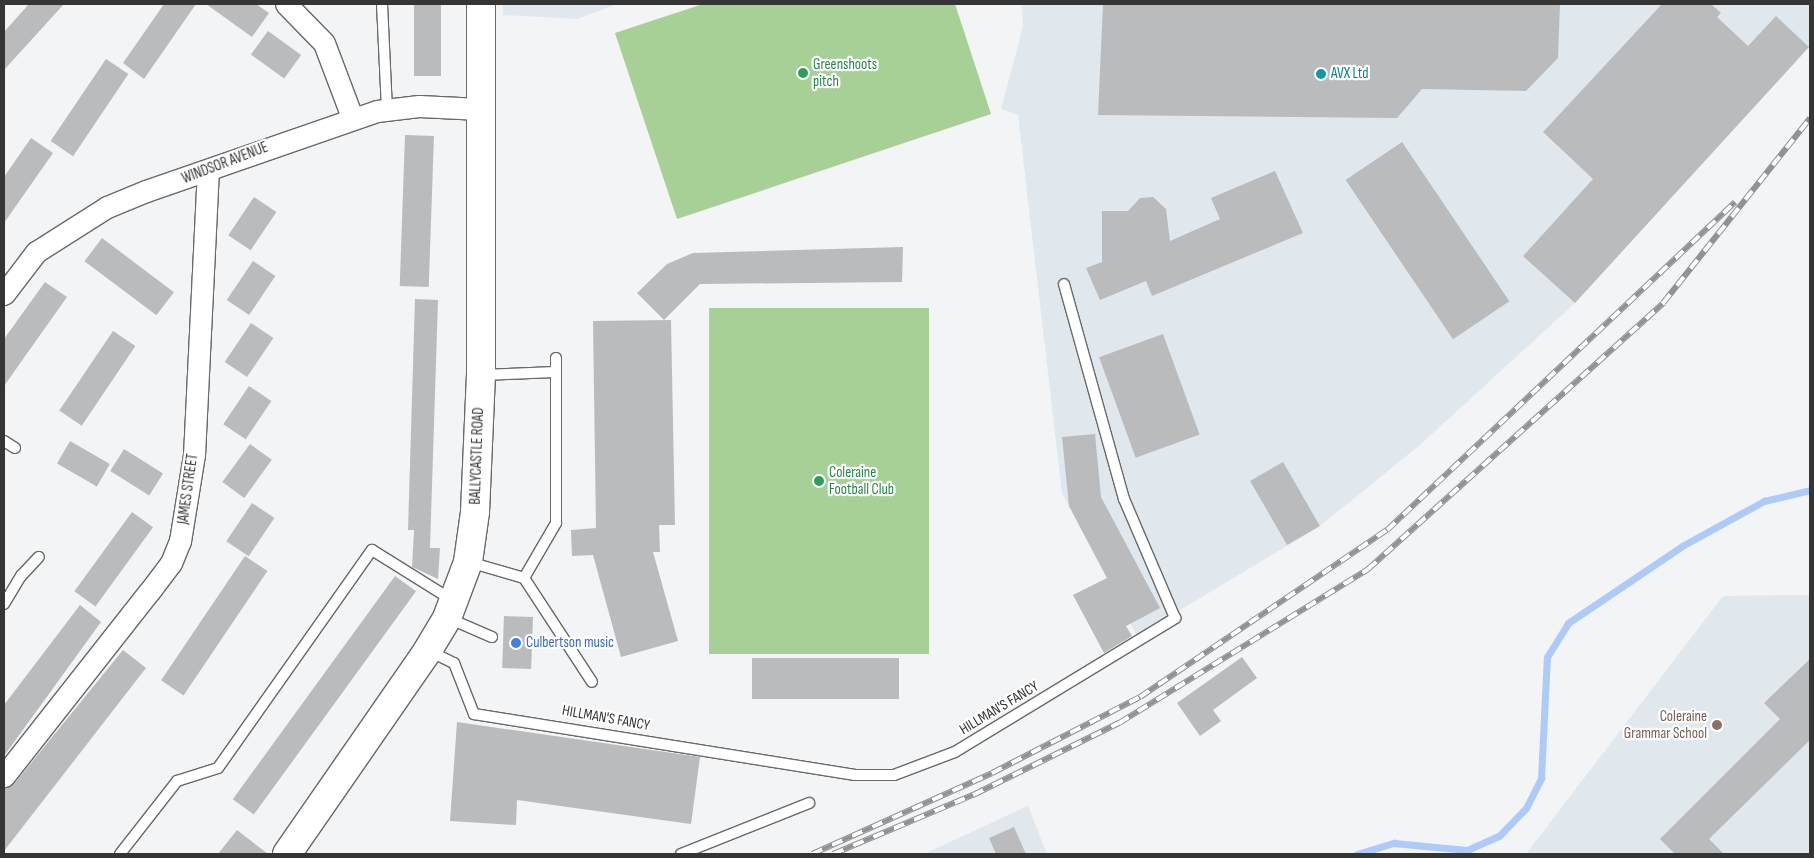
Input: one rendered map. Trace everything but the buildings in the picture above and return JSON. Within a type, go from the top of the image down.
[{"type":"main road","name":"BALLYCASTLE ROAD","points":[[287,854],[428,650],[450,610],[468,562],[475,512],[481,375],[481,4]]},
{"type":"street","points":[[286,4],[324,44],[352,117]]},
{"type":"street","name":"WINDSOR AVENUE","points":[[4,294],[36,252],[70,229],[146,190],[208,172],[352,117],[387,110],[480,108]]},
{"type":"street","name":"JAMES STREET","points":[[4,776],[171,563],[180,541],[194,454],[208,172]]},
{"type":"lane","points":[[382,4],[387,110]]},
{"type":"lane","name":"HILLMAN'S FANCY","points":[[428,650],[454,663],[474,714],[855,775],[894,774],[955,752],[1175,618],[1124,499],[1064,284]]},
{"type":"lane","points":[[524,578],[556,523],[556,358]]},
{"type":"lane","points":[[481,375],[556,372]]},
{"type":"lane","points":[[4,441],[15,448]]},
{"type":"lane","points":[[120,854],[177,781],[218,768],[372,550],[450,610],[492,637]]},
{"type":"lane","points":[[4,604],[21,576],[39,557]]},
{"type":"lane","points":[[468,562],[524,578],[592,682]]},
{"type":"lane","points":[[681,854],[809,803]]},
{"type":"shaded area","points":[[503,4],[617,4],[577,19],[503,15]]},
{"type":"shaded area","points":[[1022,4],[1810,4],[1810,46],[1575,303],[1421,444],[1320,526],[1137,636],[1062,493],[1018,115],[1001,109],[1023,27]]},
{"type":"shaded area","name":"Coleraine Grammar School","points":[[1810,595],[1810,854],[1526,854],[1723,596]]},
{"type":"shaded area","points":[[1028,806],[1047,854],[924,854]]},
{"type":"green space","name":"Greenshoots pitch","points":[[703,4],[955,4],[991,114],[677,219],[615,33]]},
{"type":"green space","name":"Coleraine Football Club","points":[[709,308],[929,308],[929,654],[709,654]]},
{"type":"waterway","points":[[1357,854],[1394,843],[1467,850],[1499,836],[1526,808],[1541,778],[1547,657],[1568,623],[1682,546],[1764,501],[1810,490]]},
{"type":"railway","points":[[833,854],[973,795],[1119,723],[1368,569],[1663,303],[1810,118]]},
{"type":"railway","points":[[812,854],[992,773],[1140,697],[1387,530],[1735,202]]},
{"type":"place","name":"Greenshoots pitch","points":[[803,73]]},
{"type":"place","name":"AVX Ltd","points":[[1321,74]]},
{"type":"place","name":"Coleraine Football Club","points":[[819,481]]},
{"type":"place","name":"Culbertson music","points":[[516,643]]},
{"type":"place","name":"Coleraine Grammar School","points":[[1717,725]]}]
